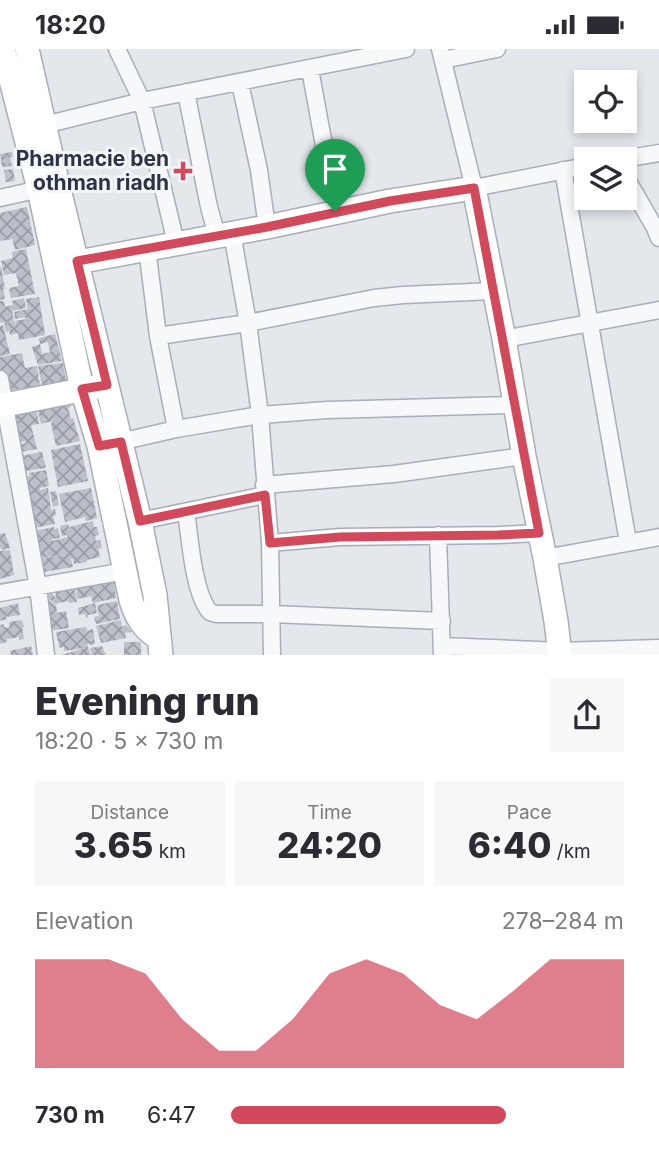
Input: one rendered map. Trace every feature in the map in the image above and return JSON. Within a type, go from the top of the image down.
[{"type":"street","points":[[27,49],[34,127],[66,263],[107,385],[121,442],[155,595],[159,646]]},
{"type":"street","points":[[117,49],[142,101],[176,243]]},
{"type":"street","points":[[326,49],[329,65]]},
{"type":"street","points":[[34,127],[142,101],[407,49]]},
{"type":"street","points":[[497,49],[442,55],[474,188],[504,339],[560,653]]},
{"type":"street","points":[[2,50],[34,127]]},
{"type":"street","points":[[310,69],[335,211]]},
{"type":"street","points":[[240,83],[259,170],[267,227]]},
{"type":"street","points":[[186,92],[209,207],[225,234],[248,323],[260,415],[270,543],[272,655]]},
{"type":"street","points":[[637,157],[659,153]]},
{"type":"street","points":[[66,263],[574,168]]},
{"type":"street","points":[[563,170],[628,542]]},
{"type":"street","points":[[0,198],[48,187]]},
{"type":"street","points":[[637,197],[659,238]]},
{"type":"street","points":[[147,248],[158,336],[176,429]]},
{"type":"street","points":[[66,263],[82,389],[99,446],[131,600],[137,617],[159,646]]},
{"type":"street","points":[[158,336],[248,323],[374,298],[494,291]]},
{"type":"street","points":[[504,339],[659,310]]},
{"type":"street","points":[[0,379],[2,405],[38,587],[46,655]]},
{"type":"street","points":[[2,405],[107,385]]},
{"type":"street","points":[[99,446],[176,429],[260,415],[327,409],[514,405]]},
{"type":"street","points":[[140,521],[186,512],[265,490],[524,456]]},
{"type":"street","points":[[186,512],[200,591],[210,612],[442,621]]},
{"type":"street","points":[[270,543],[340,537],[539,533]]},
{"type":"street","points":[[438,535],[442,650],[560,653],[659,648]]},
{"type":"street","points":[[545,558],[659,537]]},
{"type":"street","points":[[0,593],[125,571]]},
{"type":"building","points":[[12,152],[12,166],[2,167],[0,154]]},
{"type":"building","points":[[13,169],[15,181],[6,182],[4,170]]},
{"type":"building","points":[[27,207],[35,245],[15,250],[12,239],[0,241],[0,213]]},
{"type":"building","points":[[26,249],[35,294],[11,298],[9,288],[19,286],[16,273],[4,275],[1,261],[13,258],[12,252]]},
{"type":"building","points":[[0,267],[5,299],[0,300]]},
{"type":"building","points":[[39,297],[45,335],[19,340],[18,333],[10,335],[9,331],[6,332],[4,323],[14,321],[16,327],[15,321],[26,319],[15,319],[14,312],[28,309],[26,299]]},
{"type":"building","points":[[24,298],[26,308],[12,311],[14,321],[0,323],[0,301],[4,301],[5,307],[13,305],[12,301]]},
{"type":"building","points":[[3,325],[10,354],[0,356],[0,326]]},
{"type":"building","points":[[55,334],[62,361],[38,365],[32,347],[40,344],[39,338]],"holes":[[[48,342],[50,352],[42,354],[40,344]]]},
{"type":"building","points":[[22,353],[25,368],[37,366],[40,386],[4,391],[0,357]]},
{"type":"building","points":[[63,363],[66,381],[42,386],[38,366]]},
{"type":"building","points":[[69,399],[71,407],[68,408],[80,441],[56,446],[52,421],[41,424],[36,403]]},
{"type":"building","points":[[36,406],[39,424],[31,425],[37,449],[15,453],[14,445],[26,443],[10,444],[14,415]]},
{"type":"building","points":[[80,444],[88,481],[58,487],[51,450]]},
{"type":"building","points":[[42,452],[46,468],[18,472],[15,457]]},
{"type":"building","points":[[46,470],[49,486],[40,490],[48,488],[51,510],[55,509],[55,524],[28,529],[19,479],[35,475],[30,476],[29,473]]},
{"type":"building","points":[[91,488],[97,518],[86,521],[85,517],[65,522],[59,494]]},
{"type":"building","points":[[56,491],[59,505],[53,507],[50,492]]},
{"type":"building","points":[[93,521],[99,535],[95,536],[96,541],[100,540],[102,548],[98,549],[100,557],[74,564],[71,559],[73,567],[37,573],[34,560],[68,554],[35,559],[29,532],[58,528],[60,538],[52,541],[68,537],[62,536],[60,526],[68,524],[69,527]]},
{"type":"building","points":[[5,533],[10,548],[2,550],[0,534]]},
{"type":"building","points":[[10,550],[14,575],[0,579],[0,551]]},
{"type":"building","points":[[105,576],[114,582],[116,598],[93,603],[91,596],[77,599],[76,582]]},
{"type":"building","points":[[74,583],[77,602],[59,602],[56,605],[46,596],[50,591],[56,598],[55,585]]},
{"type":"building","points":[[46,598],[56,606],[57,613],[66,611],[69,628],[48,631]]},
{"type":"building","points":[[117,601],[120,619],[96,624],[94,617],[99,616],[97,605]]},
{"type":"building","points":[[18,603],[20,615],[6,615],[7,619],[0,621],[0,608]]},
{"type":"building","points":[[95,603],[97,613],[86,618],[85,614],[79,615],[78,608]]},
{"type":"building","points":[[22,620],[24,639],[7,639],[7,642],[0,644],[0,625],[4,624],[4,627],[9,628],[9,622]]},
{"type":"building","points":[[121,620],[122,627],[126,625],[132,632],[125,633],[126,638],[101,643],[96,626]]},
{"type":"building","points":[[86,627],[87,631],[93,629],[95,644],[87,645],[91,655],[61,655],[85,648],[64,651],[64,647],[59,646],[56,632]]},
{"type":"building","points":[[124,642],[141,642],[141,655],[124,655]]},
{"type":"building","points":[[31,646],[33,655],[11,655],[10,651]]},
{"type":"building","points":[[102,646],[106,655],[92,655],[90,648]]},
{"type":"place","name":"Pharmacie ben othman riadh","points":[[183,171]]},
{"type":"route","points":[[474,188],[539,533],[340,537],[270,543],[265,495],[140,521],[121,442],[99,446],[82,389],[107,385],[77,261],[267,227],[335,211],[474,188]]}]
